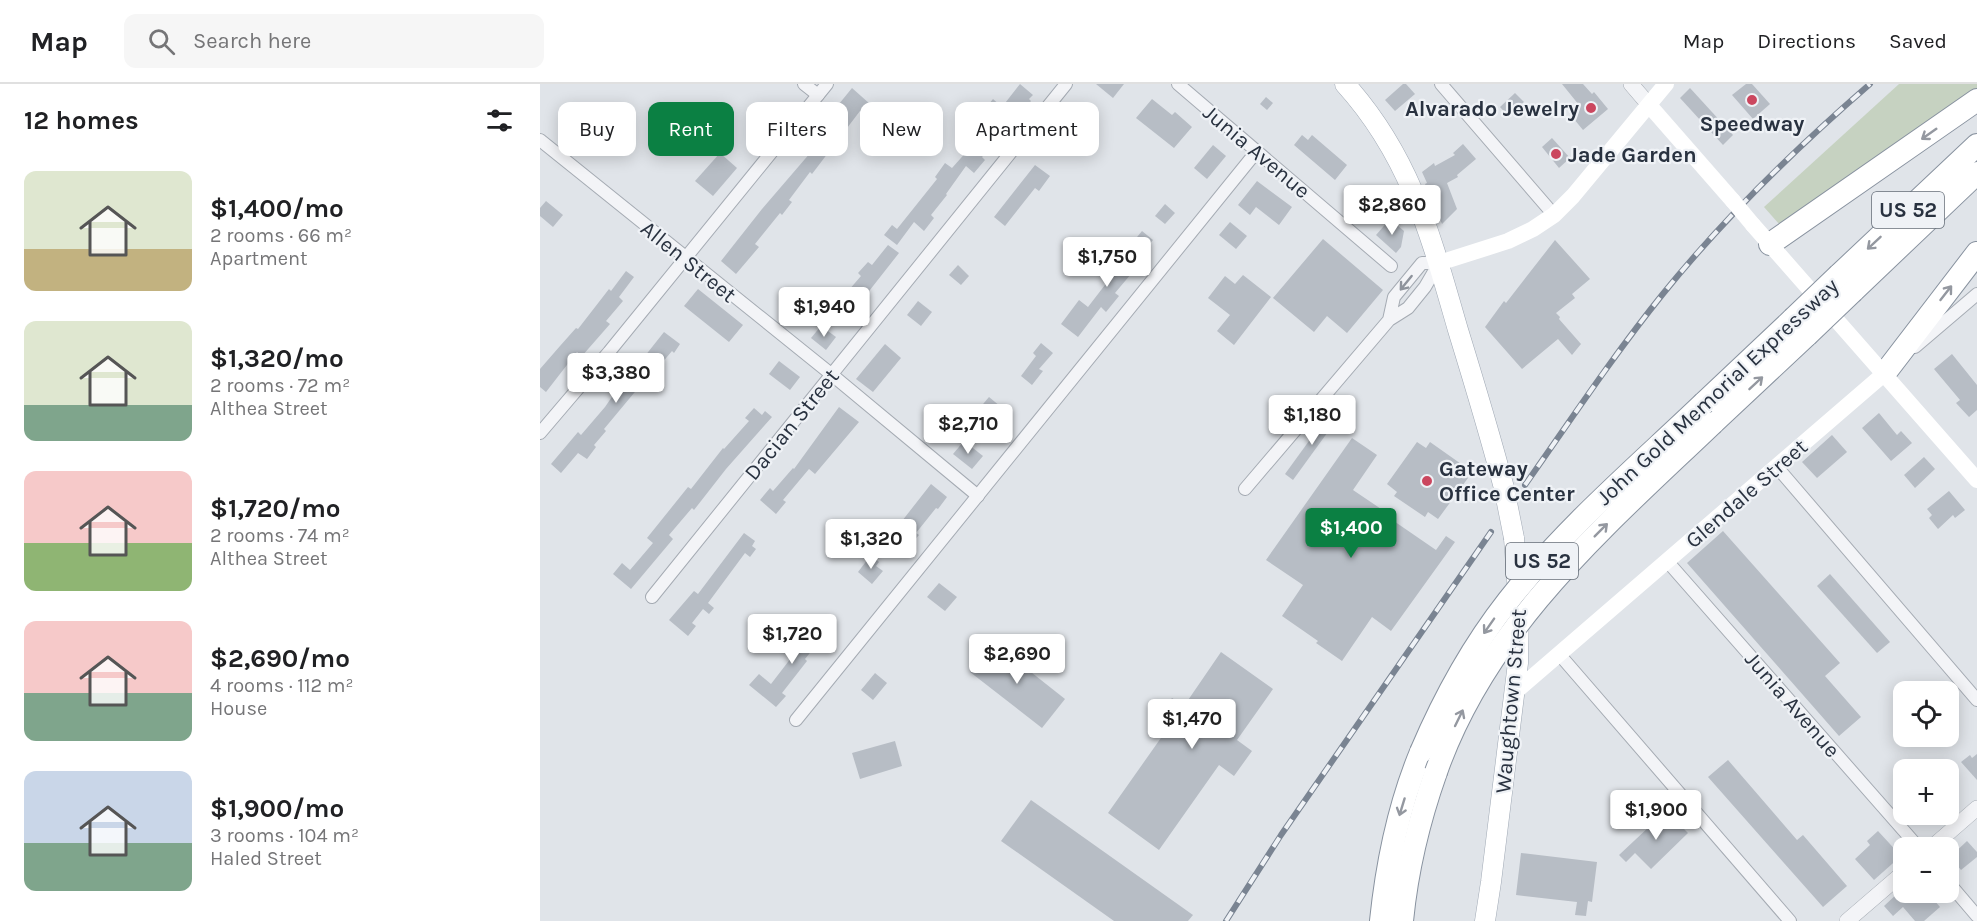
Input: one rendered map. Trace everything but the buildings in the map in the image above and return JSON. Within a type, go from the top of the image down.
[{"type":"highway","points":[[1770,244],[1977,100]]},
{"type":"highway","name":"John Gold Memorial Expressway","points":[[1381,921],[1386,875],[1400,813],[1421,752],[1457,677],[1507,602],[1568,534],[1709,413],[1846,283],[1977,145]]},
{"type":"highway","name":"John Gold Memorial Expressway","points":[[1846,283],[1977,173]]},
{"type":"highway","points":[[1885,373],[1977,253]]},
{"type":"highway","name":"John Gold Memorial Expressway","points":[[1402,921],[1407,879],[1420,818],[1436,771],[1457,723],[1490,662],[1524,615],[1582,548],[1709,413]]},
{"type":"main road","name":"Waughtown Street","points":[[1345,84],[1370,114],[1395,152],[1417,198],[1439,263],[1504,488],[1514,538],[1519,607],[1515,692],[1485,921]]},
{"type":"main road","points":[[1439,263],[1508,241],[1533,229],[1554,215],[1573,196],[1666,84]]},
{"type":"main road","points":[[1649,105],[1977,480]]},
{"type":"main road","name":"Glendale Street","points":[[1515,692],[1885,373]]},
{"type":"street","points":[[804,84],[818,95]]},
{"type":"street","points":[[540,433],[827,84]]},
{"type":"street","name":"Dacian Street","points":[[652,597],[1066,84]]},
{"type":"street","name":"Junia Avenue","points":[[1178,84],[1391,266]]},
{"type":"street","points":[[1441,84],[1554,215]]},
{"type":"street","points":[[1631,84],[1649,105]]},
{"type":"street","name":"Allen Street","points":[[542,147],[831,374],[978,496]]},
{"type":"street","points":[[796,720],[1257,151]]},
{"type":"street","points":[[1245,489],[1389,320],[1408,308],[1439,263]]},
{"type":"street","name":"Glendale Street","points":[[1885,373],[1977,294]]},
{"type":"street","points":[[1776,466],[1977,700]]},
{"type":"street","name":"Junia Avenue","points":[[1667,561],[1909,837]]},
{"type":"street","points":[[1559,654],[1790,921]]},
{"type":"street","points":[[1944,837],[1977,808]]},
{"type":"street","points":[[1847,921],[1893,881]]},
{"type":"street","points":[[1959,895],[1977,916]]},
{"type":"green space","points":[[1899,84],[1977,84],[1977,88],[1779,224],[1764,207]]},
{"type":"railway","points":[[1525,485],[1626,341],[1686,266],[1761,185],[1870,84]]},
{"type":"railway","points":[[1226,921],[1281,835],[1491,532]]},
{"type":"place","name":"Speedway","points":[[1752,100]]},
{"type":"place","name":"Alvarado Jewelry","points":[[1591,108]]},
{"type":"place","name":"Jade Garden","points":[[1556,154]]},
{"type":"place","name":"Gateway Office Center","points":[[1427,481]]}]
